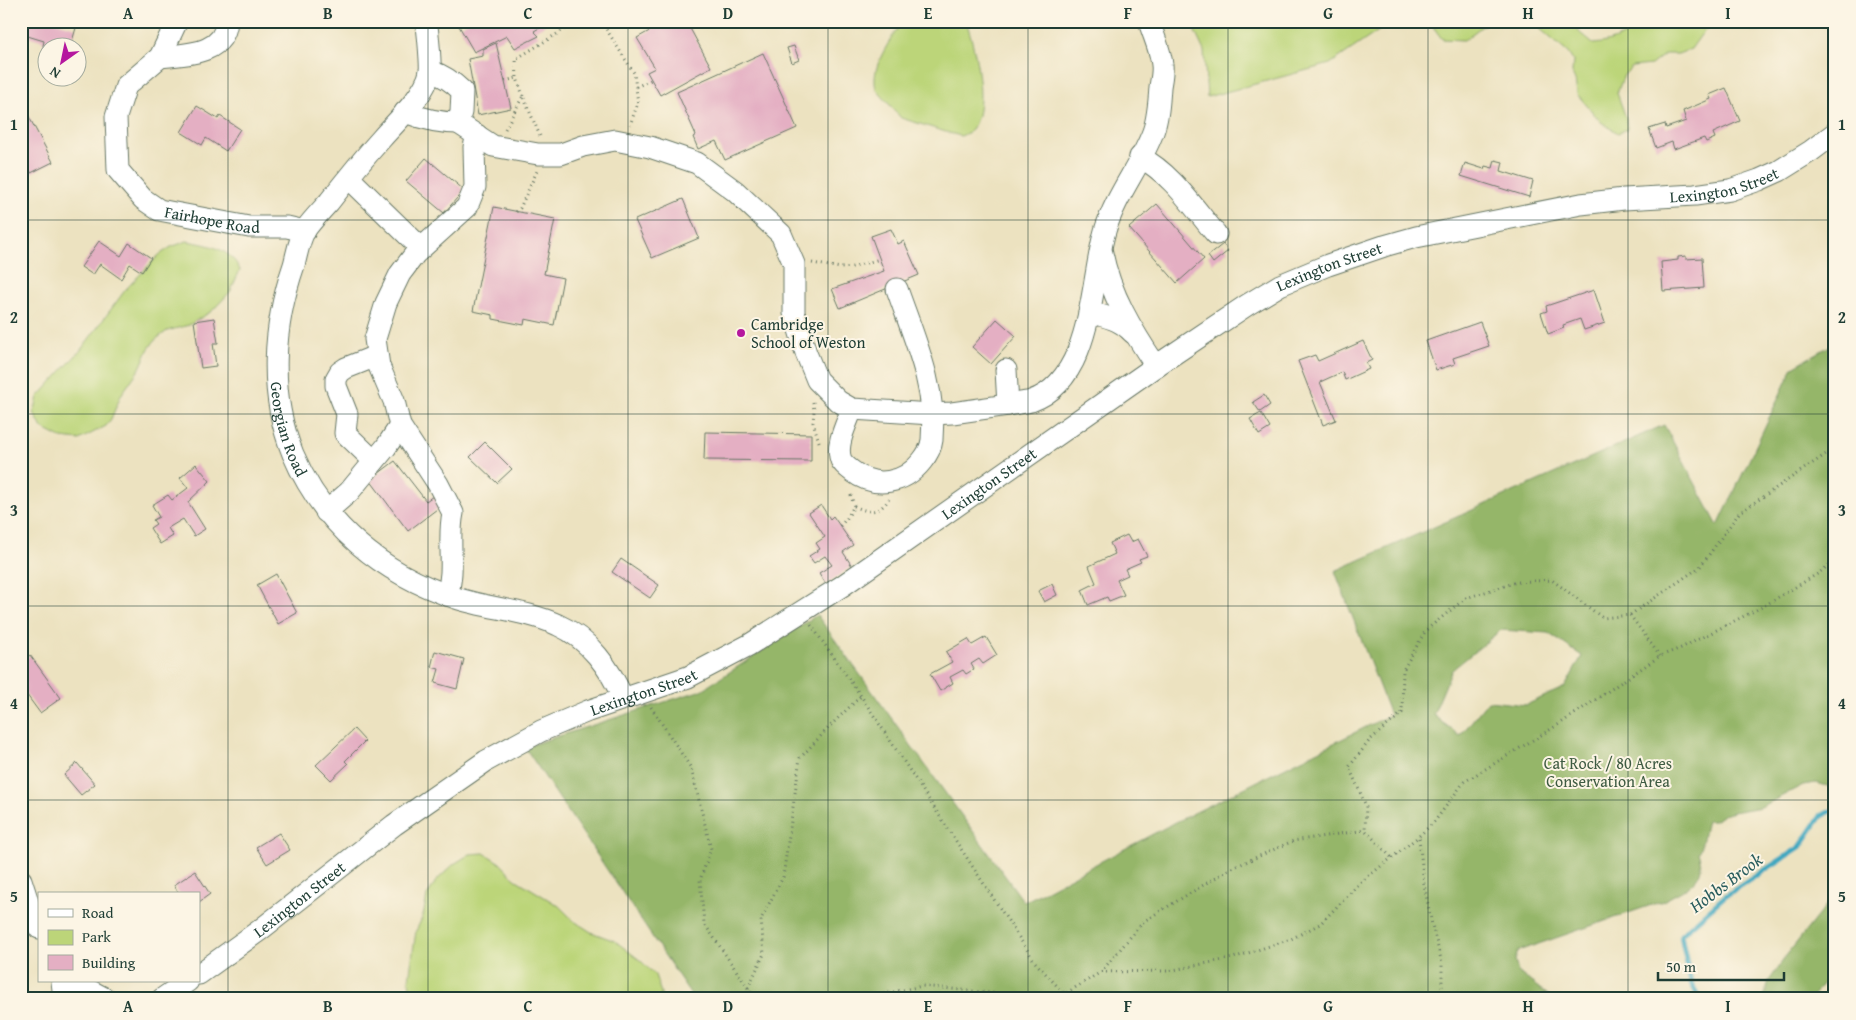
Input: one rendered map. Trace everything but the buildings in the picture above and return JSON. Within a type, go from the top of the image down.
[{"type":"street","name":"Fairhope Road","points":[[177,21],[160,57],[126,86],[116,117],[118,170],[143,199],[159,210],[249,228],[287,227],[305,231]]},
{"type":"street","points":[[160,57],[193,53],[214,47],[226,32],[227,21]]},
{"type":"street","points":[[426,21],[430,72],[440,74],[456,84],[462,91],[463,100],[458,124]]},
{"type":"street","points":[[406,112],[423,119],[458,124],[485,141],[538,154],[561,154],[583,146],[615,140],[650,147],[697,163],[735,191],[781,234],[794,264],[794,314],[806,353],[818,380],[838,401],[852,408],[932,414],[952,413],[1031,400],[1039,397],[1059,380],[1078,351],[1089,312],[1101,248],[1113,209],[1155,126],[1162,64],[1149,21]]},
{"type":"street","name":"Georgian Road","points":[[430,72],[421,92],[406,112],[305,231],[289,278],[278,324],[276,371],[280,410],[289,444],[304,478],[326,512],[346,534],[373,558],[406,577],[447,595],[539,618],[564,628],[596,655],[632,696]]},
{"type":"street","name":"Lexington Street","points":[[200,973],[260,930],[388,830],[472,770],[542,730],[632,696],[677,682],[711,666],[803,612],[1156,366],[1268,291],[1309,272],[1367,251],[1416,237],[1574,206],[1730,190],[1779,171],[1835,133]]},
{"type":"street","points":[[447,595],[452,575],[450,526],[453,513],[438,484],[400,426],[394,401],[376,356],[375,339],[392,289],[400,274],[422,248],[467,207],[475,186],[474,146],[485,141]]},
{"type":"street","points":[[1140,157],[1158,168],[1169,179],[1216,234]]},
{"type":"street","points":[[349,178],[422,248]]},
{"type":"street","points":[[1101,248],[1111,282],[1135,335],[1156,366]]},
{"type":"street","points":[[852,408],[840,450],[841,461],[858,476],[878,483],[891,482],[906,476],[926,456],[932,442],[932,414],[928,378],[897,289]]},
{"type":"street","points":[[1089,312],[1121,322],[1135,335]]},
{"type":"street","points":[[374,461],[347,436],[345,430],[347,414],[336,386],[336,379],[340,372],[346,368],[376,356]]},
{"type":"street","points":[[1006,370],[1008,404]]},
{"type":"street","points":[[326,512],[349,492],[386,448],[400,426]]},
{"type":"street","points":[[21,880],[38,926]]},
{"type":"street","points":[[62,982],[64,999]]},
{"type":"street","points":[[74,982],[106,999]]},
{"type":"street","points":[[162,999],[187,982]]},
{"type":"path","points":[[516,212],[520,208],[547,153],[517,78],[516,59],[578,21]]},
{"type":"path","points":[[602,21],[634,73],[638,103],[623,142]]},
{"type":"path","points":[[505,81],[517,78]]},
{"type":"path","points":[[636,87],[651,80]]},
{"type":"path","points":[[485,141],[514,114],[523,96]]},
{"type":"path","points":[[794,264],[810,263],[852,268],[880,259]]},
{"type":"path","points":[[1391,857],[1365,830],[1366,806],[1349,767],[1370,740],[1402,713],[1403,670],[1426,630],[1466,598],[1517,582],[1552,580],[1603,618],[1630,616],[1700,567],[1740,513],[1835,448]]},
{"type":"path","points":[[854,506],[870,512],[876,511],[886,503],[893,492],[891,482]]},
{"type":"path","points":[[1101,972],[1168,971],[1233,958],[1291,938],[1320,924],[1361,882],[1418,837],[1435,821],[1464,782],[1561,723],[1660,656],[1681,648],[1762,607],[1819,573],[1835,560]]},
{"type":"path","points":[[803,612],[861,696],[1035,962],[1063,997]]},
{"type":"path","points":[[1630,616],[1660,656]]},
{"type":"path","points":[[632,696],[691,768],[711,850],[700,880],[704,923],[757,999]]},
{"type":"path","points":[[748,988],[764,954],[761,919],[783,877],[800,758],[832,722],[861,696]]},
{"type":"path","points":[[1063,997],[1101,972],[1144,921],[1230,869],[1293,841],[1365,830]]},
{"type":"path","points":[[1418,837],[1425,892],[1442,963],[1442,999]]},
{"type":"path","points":[[859,999],[922,986],[1069,999]]},
{"type":"green space","points":[[902,21],[966,21],[975,53],[980,89],[979,113],[971,131],[961,136],[901,118],[876,89],[876,71],[879,62]]},
{"type":"green space","points":[[1190,21],[1393,21],[1330,64],[1207,97],[1204,51]]},
{"type":"green space","points":[[1434,21],[1489,21],[1464,40],[1442,39],[1434,28]]},
{"type":"green space","points":[[1531,21],[1571,21],[1580,33],[1593,44],[1608,42],[1622,37],[1647,21],[1793,21],[1758,30],[1713,23],[1691,49],[1678,54],[1665,54],[1651,65],[1632,67],[1624,75],[1617,93],[1626,118],[1627,129],[1618,133],[1601,122],[1577,94],[1572,73],[1573,61],[1568,53]]},
{"type":"green space","points":[[187,241],[218,249],[231,257],[240,270],[230,292],[212,311],[189,325],[167,331],[155,340],[140,368],[121,395],[106,426],[79,440],[61,438],[42,428],[34,413],[38,397],[80,351],[126,289],[159,255],[171,247]]},
{"type":"green space","name":"Cat Rock / 80 Acres Conservation Area","points":[[1835,343],[1835,788],[1816,783],[1803,785],[1761,807],[1733,812],[1723,815],[1715,821],[1707,821],[1698,852],[1701,867],[1692,884],[1663,901],[1518,951],[1515,961],[1518,972],[1553,999],[694,999],[526,749],[534,744],[702,690],[817,615],[1024,902],[1170,825],[1390,715],[1335,571],[1664,425],[1718,526],[1793,367]],"holes":[[[1501,630],[1548,633],[1582,656],[1565,687],[1526,705],[1488,701],[1460,736],[1433,715],[1452,670]]]},
{"type":"green space","points":[[484,853],[500,863],[515,879],[559,906],[574,921],[591,932],[615,941],[641,961],[655,975],[661,999],[411,999],[409,979],[416,931],[423,916],[427,896],[436,881],[454,864],[470,854]]},
{"type":"green space","points":[[1835,894],[1835,967],[1811,999],[1763,999],[1769,981],[1786,956]]},
{"type":"waterway","name":"Hobbs Brook","points":[[1700,999],[1691,983],[1681,935],[1725,896],[1800,847],[1821,816],[1835,809]]},
{"type":"place","name":"Cambridge School of Weston","points":[[741,333]]}]
